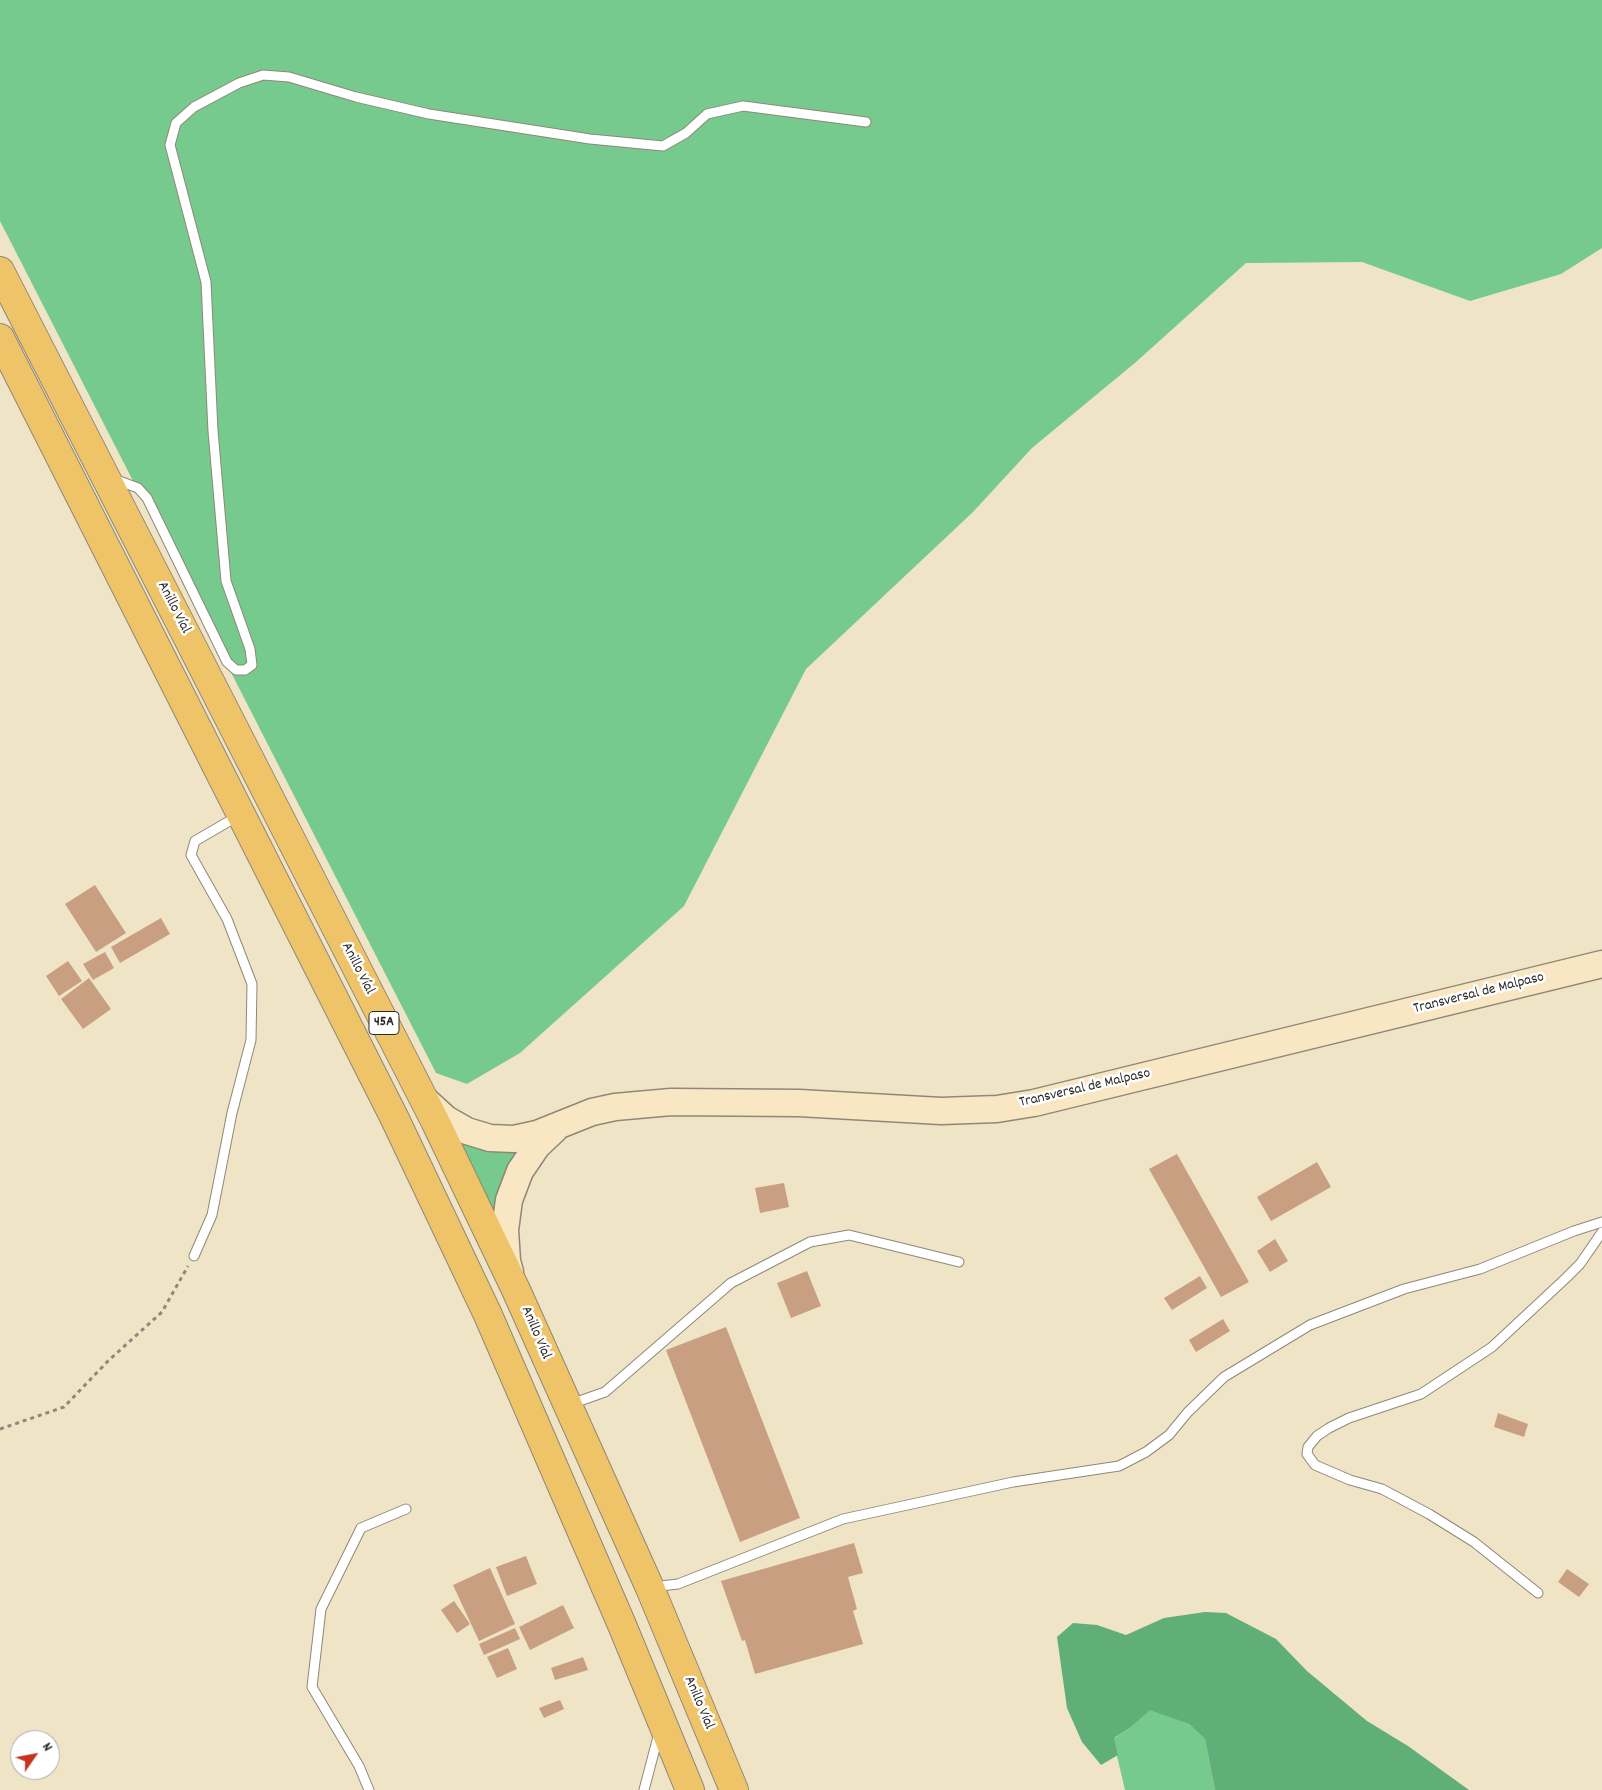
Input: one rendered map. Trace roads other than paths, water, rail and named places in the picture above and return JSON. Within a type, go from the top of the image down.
[{"type":"highway","name":"Anillo Víal","points":[[0,271],[422,1096],[516,1290],[566,1406],[650,1588],[734,1790]]},
{"type":"highway","name":"45A","points":[[0,338],[394,1117],[488,1315],[622,1626],[690,1790]]},
{"type":"main road","name":"Transversal de Malpaso","points":[[422,1096],[446,1119],[467,1131],[490,1138],[514,1139],[537,1134],[592,1112],[615,1107],[671,1102],[799,1103],[941,1111],[997,1109],[1034,1103],[1602,964]]},
{"type":"main road","name":"Transversal de Malpaso","points":[[516,1290],[507,1261],[505,1230],[509,1200],[520,1171],[537,1146],[559,1125]]},
{"type":"lane","points":[[105,474],[125,485],[138,488],[147,498],[227,662],[236,670],[245,670],[252,665],[250,649],[226,581],[213,431],[206,282],[170,145],[176,123],[188,112],[239,83],[263,75],[289,77],[356,97],[429,114],[590,139],[662,146],[686,133],[707,114],[743,106],[866,122]]},
{"type":"lane","points":[[194,1256],[212,1215],[232,1113],[252,1040],[252,984],[227,918],[191,855],[195,841],[241,815]]},
{"type":"lane","points":[[650,1588],[678,1584],[843,1519],[1014,1482],[1118,1466],[1146,1452],[1169,1435],[1188,1412],[1224,1377],[1310,1325],[1404,1289],[1480,1269],[1574,1231],[1602,1222]]},
{"type":"lane","points":[[1538,1593],[1474,1542],[1429,1514],[1382,1489],[1350,1480],[1315,1465],[1307,1454],[1308,1448],[1317,1436],[1329,1428],[1349,1418],[1421,1394],[1492,1347],[1580,1264],[1602,1232]]},
{"type":"lane","points":[[566,1406],[605,1392],[731,1283],[810,1242],[849,1235],[959,1262]]},
{"type":"lane","points":[[369,1790],[359,1766],[312,1687],[321,1609],[361,1528],[406,1509]]},
{"type":"lane","points":[[644,1790],[662,1723]]}]
